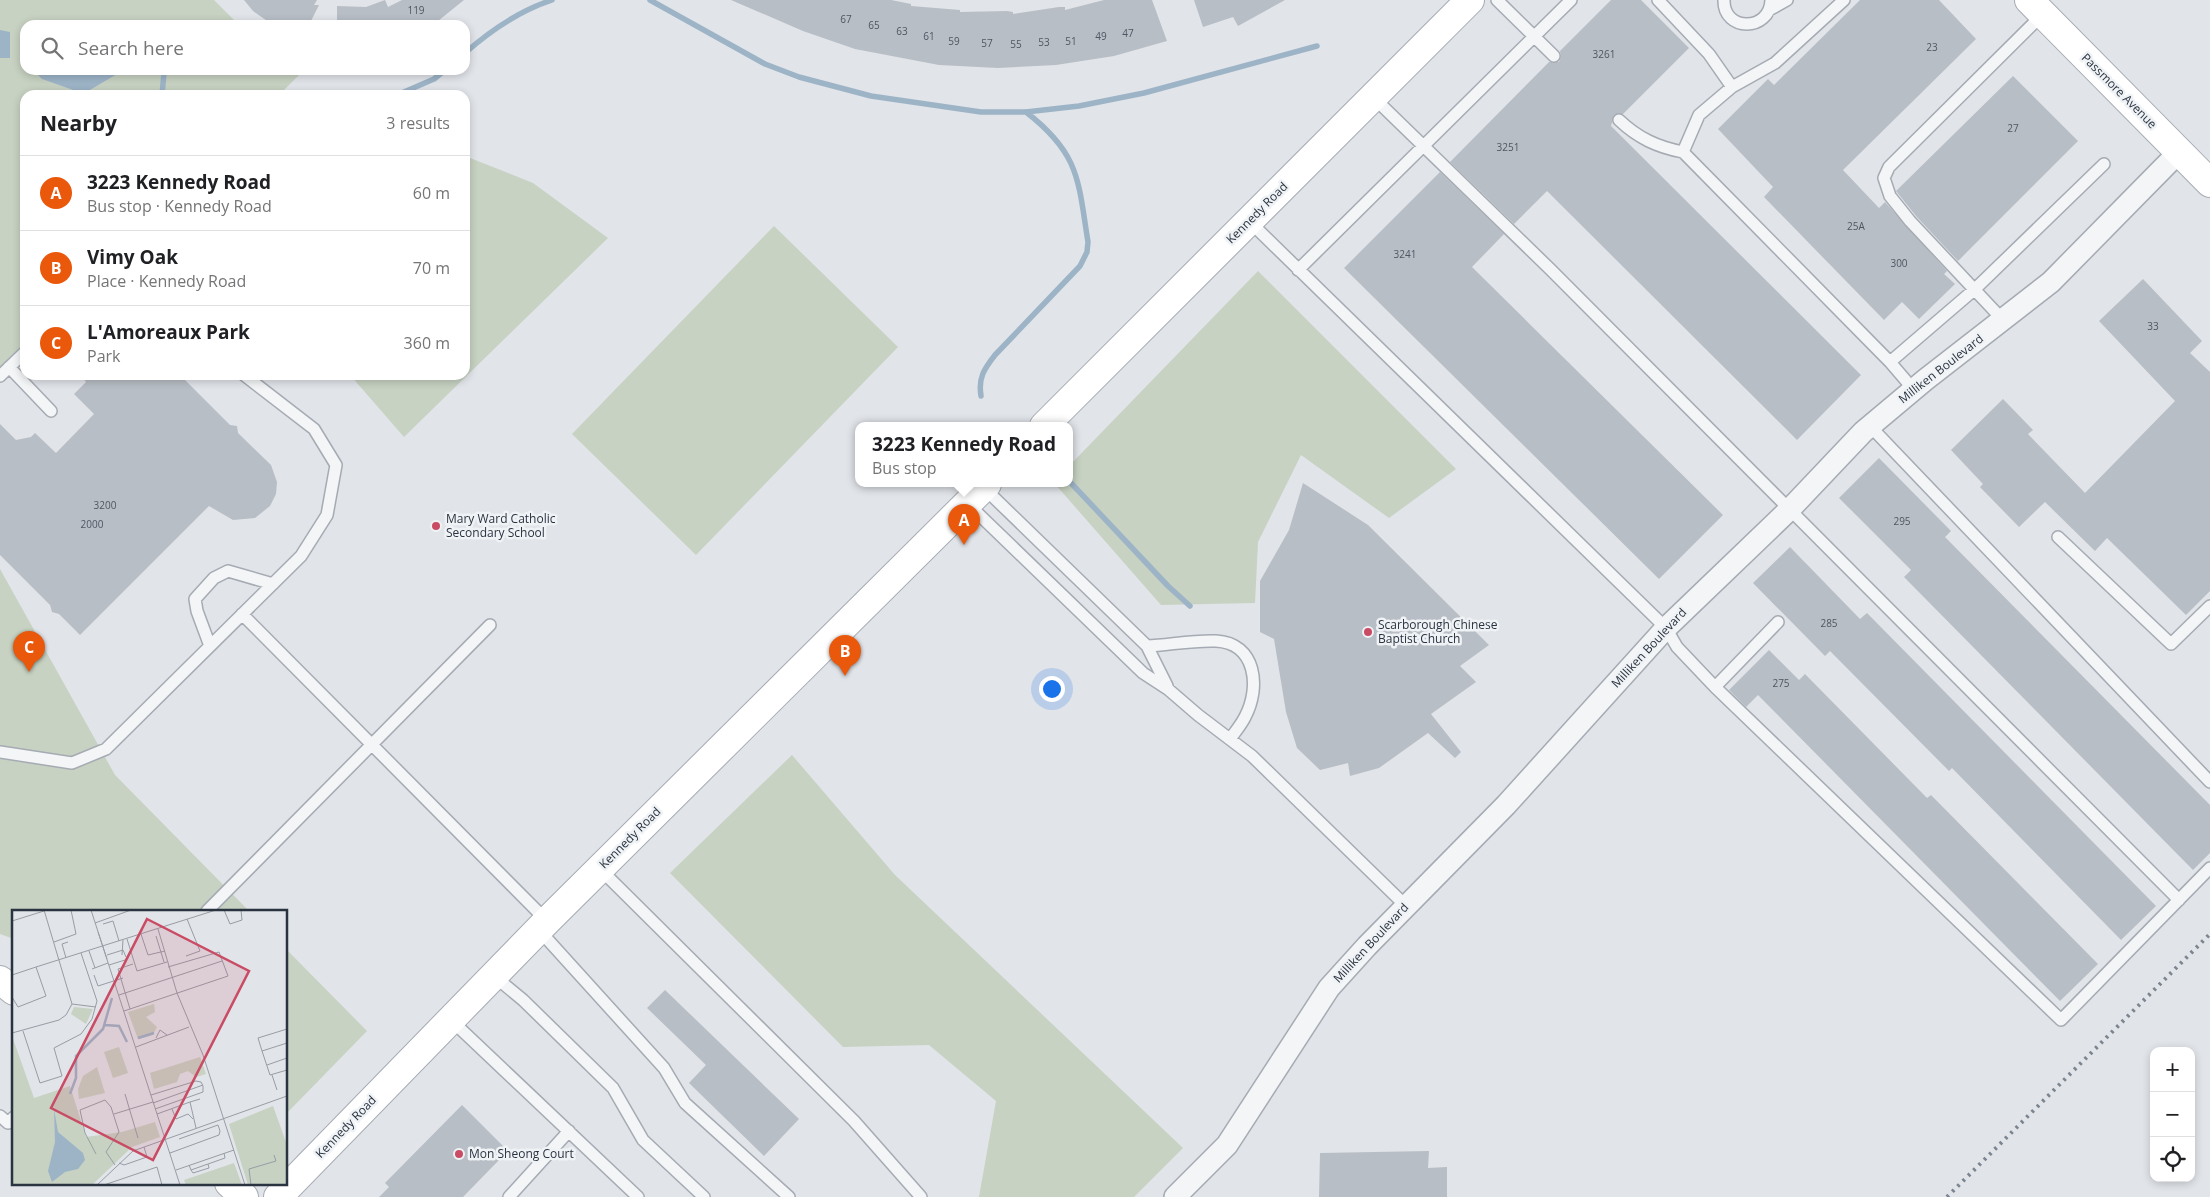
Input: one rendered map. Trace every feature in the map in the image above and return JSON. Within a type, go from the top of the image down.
[{"type":"main road","name":"Kennedy Road","points":[[1048,422],[1470,0]]},
{"type":"main road","name":"Passmore Avenue","points":[[2036,7],[2210,183]]},
{"type":"main road","name":"Kennedy Road","points":[[278,1197],[543,925],[979,491]]},
{"type":"main road","points":[[0,980],[12,989]]},
{"type":"main road","points":[[230,1184],[244,1197]]},
{"type":"street","name":"Milliken Boulevard","points":[[1175,1197],[1227,1145],[1329,988],[1406,906],[1506,805],[1666,628],[1790,509],[1870,426],[2051,282],[2179,152]]},
{"type":"lane","points":[[1497,0],[1554,56]]},
{"type":"lane","points":[[1298,270],[1570,0]]},
{"type":"lane","points":[[1658,0],[1709,54],[1732,87]]},
{"type":"lane","points":[[1724,0],[1726,11],[1730,17],[1744,25],[1759,22],[1770,5],[1787,0]]},
{"type":"lane","points":[[1683,152],[1699,115],[1732,87],[1775,63],[1844,0]]},
{"type":"lane","points":[[2003,320],[1910,221],[1890,196],[1884,178],[1889,167],[2036,7]]},
{"type":"lane","points":[[1373,98],[1790,509],[2179,900]]},
{"type":"lane","points":[[1619,120],[1634,133],[1661,148],[1683,152],[1890,362],[1914,390]]},
{"type":"lane","points":[[1890,362],[1975,289],[2104,164]]},
{"type":"lane","points":[[1249,221],[1666,628],[1677,647],[1715,687],[2061,1020],[2210,868]]},
{"type":"lane","points":[[0,376],[20,357]]},
{"type":"lane","points":[[9,367],[20,379]]},
{"type":"lane","points":[[21,380],[51,411]]},
{"type":"lane","points":[[0,752],[72,763],[106,749],[301,556],[327,515],[336,465],[314,429],[250,380]]},
{"type":"lane","points":[[1870,426],[2210,782]]},
{"type":"lane","points":[[979,491],[1147,646],[1169,690]]},
{"type":"lane","points":[[979,491],[1143,673],[1169,690],[1252,756],[1406,906]]},
{"type":"lane","points":[[2058,537],[2171,644],[2210,606]]},
{"type":"lane","points":[[210,646],[197,611],[195,599],[214,578],[228,571],[272,584]]},
{"type":"lane","points":[[242,614],[372,745],[543,925],[664,1068],[685,1103],[789,1197]]},
{"type":"lane","points":[[1715,687],[1778,622]]},
{"type":"lane","points":[[208,910],[490,625]]},
{"type":"lane","points":[[1147,646],[1216,641],[1231,644],[1244,651],[1251,664],[1254,680],[1252,698],[1245,717],[1230,739]]},
{"type":"lane","points":[[600,869],[854,1121],[921,1197]]},
{"type":"lane","points":[[494,976],[523,1000],[613,1088],[643,1140],[704,1197]]},
{"type":"lane","points":[[451,1020],[638,1197]]},
{"type":"lane","points":[[0,1116],[8,1123],[12,1119]]},
{"type":"lane","points":[[508,1197],[569,1132]]},
{"type":"green space","points":[[0,0],[214,0],[234,20],[20,20],[20,75],[299,75],[284,90],[20,90],[20,348],[0,367]]},
{"type":"green space","points":[[470,158],[533,183],[608,238],[470,373]]},
{"type":"green space","points":[[774,226],[898,347],[696,555],[572,434]]},
{"type":"green space","points":[[1258,271],[1456,469],[1389,518],[1301,455],[1258,542],[1255,603],[1161,605],[1058,487],[1073,487],[1073,462]]},
{"type":"green space","points":[[354,380],[462,380],[404,437]]},
{"type":"green space","points":[[0,569],[115,775],[248,910],[12,910],[12,938],[0,934]]},
{"type":"green space","points":[[792,755],[895,875],[1183,1148],[1134,1197],[979,1197],[996,1101],[929,1045],[843,1047],[670,873]]},
{"type":"green space","points":[[288,951],[367,1031],[288,1112]]},
{"type":"water","points":[[0,30],[10,32],[10,58],[0,58]]},
{"type":"water","points":[[38,75],[115,75],[90,90],[73,90],[42,79]]},
{"type":"building","points":[[244,0],[317,0],[314,5],[319,5],[312,20],[266,20],[253,11]]},
{"type":"building","points":[[385,0],[388,7],[402,0],[464,0],[439,20],[337,20],[337,6],[366,7]]},
{"type":"building","points":[[731,0],[891,0],[911,4],[911,6],[960,10],[960,12],[1007,11],[1013,12],[1013,14],[1059,7],[1065,7],[1065,10],[1104,0],[1152,0],[1167,41],[1114,56],[1056,65],[998,68],[939,65],[855,49],[803,31]]},
{"type":"building","points":[[1194,0],[1285,0],[1238,26],[1233,17],[1203,27]]},
{"type":"building","points":[[1611,0],[1641,0],[1689,48],[1623,114],[1614,115],[1611,126],[1861,375],[1797,440],[1547,191],[1514,224],[1450,162],[1549,62],[1559,62],[1561,57],[1560,51]]},
{"type":"building","points":[[1860,0],[1939,0],[1976,39],[1843,170],[1879,208],[1885,202],[1947,271],[1944,274],[1955,284],[1919,319],[1902,302],[1884,320],[1764,197],[1773,187],[1718,129],[1768,79],[1774,85]]},
{"type":"building","points":[[2013,76],[2078,141],[1958,261],[1916,216],[1896,191]]},
{"type":"building","points":[[1440,172],[1504,234],[1472,267],[1723,515],[1659,579],[1344,268]]},
{"type":"building","points":[[2143,279],[2202,341],[2190,353],[2210,372],[2210,591],[2186,615],[2107,538],[2095,551],[2045,502],[2019,527],[1980,487],[1983,484],[1951,450],[2003,399],[2033,430],[2028,434],[2085,493],[2175,401],[2099,321]]},
{"type":"building","points":[[85,380],[185,380],[230,425],[237,426],[238,433],[271,465],[277,482],[276,494],[270,506],[255,518],[233,520],[209,506],[80,635],[59,614],[52,612],[50,605],[0,555],[0,424],[16,440],[31,437],[35,433],[56,453],[94,414],[74,394],[86,382]]},
{"type":"building","points":[[1879,458],[1951,531],[1945,537],[2210,805],[2210,853],[2193,870],[1904,577],[1911,570],[1839,498]]},
{"type":"building","name":"Scarborough Chinese Baptist Church","points":[[1303,483],[1368,525],[1489,645],[1460,666],[1476,682],[1431,714],[1461,752],[1455,758],[1428,733],[1379,768],[1350,776],[1348,763],[1320,770],[1297,748],[1286,712],[1274,639],[1260,632],[1260,581],[1289,530]]},
{"type":"building","points":[[1790,547],[1860,619],[1867,613],[2156,906],[2121,940],[1952,768],[1949,771],[1830,651],[1825,656],[1753,583]]},
{"type":"building","points":[[1769,650],[1799,680],[1805,674],[1927,798],[1931,795],[2098,964],[2060,1001],[1758,695],[1746,707],[1729,690]]},
{"type":"building","points":[[665,990],[799,1119],[764,1156],[689,1083],[706,1065],[647,1008]]},
{"type":"building","name":"Mon Sheong Court","points":[[462,1105],[507,1150],[501,1158],[463,1197],[379,1197],[389,1187],[385,1183]]},
{"type":"building","points":[[1429,1151],[1428,1168],[1447,1167],[1447,1197],[1319,1197],[1320,1153]]},
{"type":"waterway","points":[[470,49],[506,22],[540,4],[552,0]]},
{"type":"waterway","points":[[650,0],[765,64],[799,77],[871,96],[981,112],[1026,112],[1079,106],[1144,93],[1317,46]]},
{"type":"waterway","points":[[162,90],[164,75]]},
{"type":"waterway","points":[[409,90],[439,75]]},
{"type":"waterway","points":[[981,396],[981,379],[991,360],[1080,266],[1087,252],[1088,242],[1082,201],[1074,170],[1067,155],[1057,141],[1026,112]]},
{"type":"waterway","points":[[1073,485],[1168,586],[1190,606]]},
{"type":"railway","points":[[1947,1197],[2210,934]]},
{"type":"place","name":"Mary Ward Catholic Secondary School","points":[[436,526]]},
{"type":"place","name":"3223 Kennedy Road","points":[[964,545]]},
{"type":"place","name":"Scarborough Chinese Baptist Church","points":[[1368,632]]},
{"type":"place","name":"L'Amoreaux Park","points":[[29,672]]},
{"type":"place","name":"Vimy Oak","points":[[845,676]]},
{"type":"place","name":"Mon Sheong Court","points":[[459,1154]]}]
